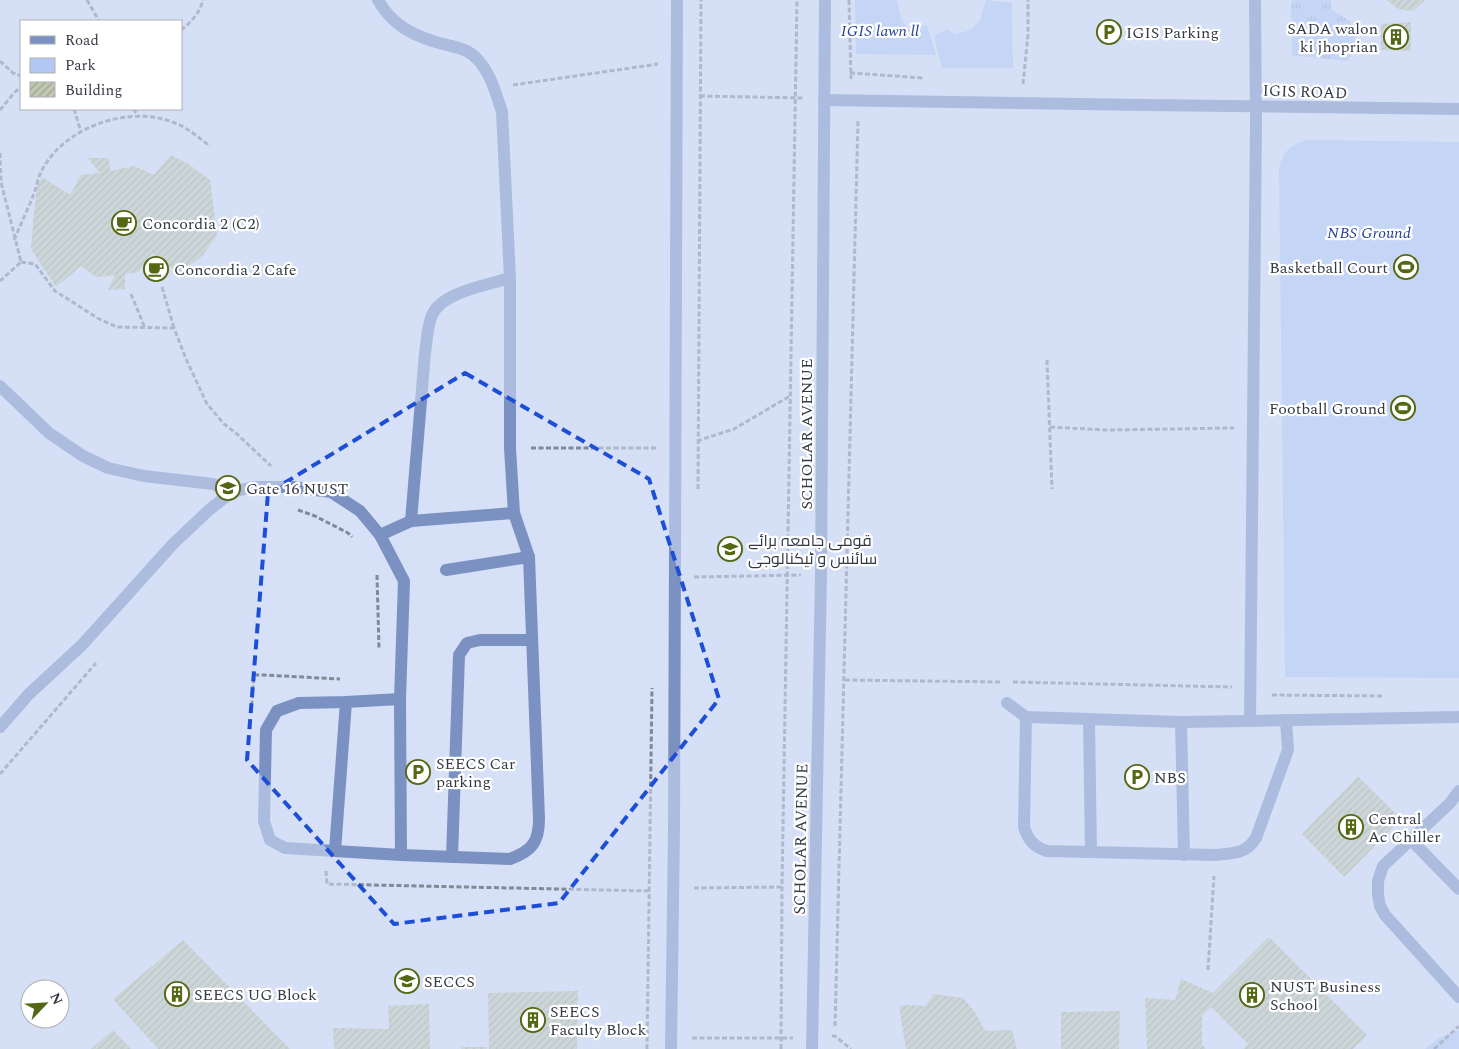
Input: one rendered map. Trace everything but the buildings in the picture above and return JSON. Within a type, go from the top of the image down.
[{"type":"lane","points":[[378,0],[384,10],[401,27],[424,39],[463,49],[477,58],[486,70],[495,88],[502,112],[510,278],[510,448],[514,513],[529,557],[539,833],[533,846],[524,854],[510,859],[401,855],[285,848],[270,840],[264,821],[266,730],[277,711],[299,703],[400,699]]},
{"type":"lane","points":[[671,1044],[674,829],[677,0]]},
{"type":"lane","name":"SCHOLAR AVENUE","points":[[812,1043],[821,575],[825,0]]},
{"type":"lane","name":"IGIS ROAD","points":[[1255,0],[1256,108],[1459,109]]},
{"type":"lane","points":[[824,100],[1161,104],[1256,108],[1250,721]]},
{"type":"lane","points":[[411,521],[425,353],[428,329],[433,313],[443,301],[462,292],[510,278]]},
{"type":"lane","points":[[0,386],[49,433],[83,456],[108,468],[144,476],[213,484],[232,492]]},
{"type":"lane","points":[[0,727],[29,694],[82,645],[173,544],[209,510],[232,492],[253,487],[293,487],[331,492],[360,511],[380,535],[404,581],[400,699],[401,855]]},
{"type":"lane","points":[[380,535],[411,521],[514,513]]},
{"type":"lane","points":[[446,570],[529,557]]},
{"type":"lane","points":[[452,857],[459,655],[467,643],[480,640],[532,640]]},
{"type":"lane","points":[[330,850],[346,702]]},
{"type":"lane","points":[[1007,703],[1026,717],[1089,720],[1181,722],[1459,717]]},
{"type":"lane","points":[[1026,717],[1024,827],[1027,837],[1037,848],[1047,851],[1184,855],[1239,853],[1251,847],[1288,750],[1286,720]]},
{"type":"lane","points":[[1089,720],[1091,852]]},
{"type":"lane","points":[[1181,722],[1184,855]]},
{"type":"lane","points":[[1458,795],[1384,866],[1380,872],[1378,895],[1380,906],[1385,915],[1459,996]]},
{"type":"lane","points":[[1411,840],[1459,889]]},
{"type":"path","points":[[87,0],[98,20]]},
{"type":"path","points":[[182,29],[190,23],[203,0]]},
{"type":"path","points":[[781,1049],[797,0]]},
{"type":"path","points":[[835,1042],[858,172],[858,115],[850,72],[849,0]]},
{"type":"path","points":[[1023,86],[1028,35],[1028,0]]},
{"type":"path","points":[[0,61],[13,73],[20,76]]},
{"type":"path","points":[[495,88],[657,64],[676,64]]},
{"type":"path","points":[[0,110],[20,89]]},
{"type":"path","points":[[676,97],[824,100]]},
{"type":"path","points":[[74,110],[81,132]]},
{"type":"path","points":[[134,110],[138,116]]},
{"type":"path","points":[[14,240],[35,191],[40,173],[65,142],[81,132],[104,122],[138,116],[155,117],[176,123],[210,146]]},
{"type":"path","points":[[0,153],[1,182],[21,262]]},
{"type":"path","points":[[0,281],[21,262]]},
{"type":"path","points":[[21,262],[35,264],[55,291],[99,319],[117,327],[174,328]]},
{"type":"path","points":[[162,287],[174,328],[186,359],[208,404],[224,424],[293,487]]},
{"type":"path","points":[[131,294],[145,328]]},
{"type":"path","points":[[1047,360],[1052,489]]},
{"type":"path","points":[[510,448],[656,448],[675,446],[734,429],[791,396]]},
{"type":"path","points":[[1050,427],[1107,430],[1239,428]]},
{"type":"path","points":[[656,448],[656,458]]},
{"type":"path","points":[[296,510],[315,516],[348,533],[355,540]]},
{"type":"path","points":[[376,570],[379,653]]},
{"type":"path","points":[[675,576],[821,575]]},
{"type":"path","points":[[0,774],[97,662]]},
{"type":"path","points":[[251,714],[255,675],[264,674],[343,680]]},
{"type":"path","points":[[845,680],[1236,687]]},
{"type":"path","points":[[647,1049],[652,684]]},
{"type":"path","points":[[1272,695],[1390,696]]},
{"type":"path","points":[[330,850],[327,884],[648,891],[696,888],[782,887]]},
{"type":"path","points":[[1208,970],[1216,855]]},
{"type":"path","points":[[1434,1049],[1459,1026]]},
{"type":"path","points":[[671,1044],[781,1038],[812,1043]]},
{"type":"highlighted area","points":[[465,373],[649,479],[719,699],[559,903],[394,924],[247,760],[268,493]]},
{"type":"green space","name":"IGIS lawn ll","points":[[855,0],[897,0],[901,19],[909,30],[927,25],[936,55],[856,54]]},
{"type":"green space","points":[[986,0],[1012,3],[1013,68],[942,68],[934,36],[947,29],[955,34],[971,30],[980,20]]},
{"type":"green space","points":[[1292,0],[1331,0],[1332,10],[1350,21],[1356,42],[1356,50],[1347,61],[1292,55]]},
{"type":"green space","name":"NBS Ground","points":[[1308,140],[1459,142],[1459,678],[1285,677],[1279,168],[1285,153],[1292,146]]},
{"type":"green space","points":[[1459,1030],[1459,1049],[1425,1049],[1439,1038]]},
{"type":"place","name":"IGIS Parking","points":[[1109,32]]},
{"type":"place","name":"SADA walon ki jhoprian","points":[[1396,37]]},
{"type":"place","name":"Concordia 2 (C2)","points":[[124,223]]},
{"type":"place","name":"Basketball Court","points":[[1406,267]]},
{"type":"place","name":"Concordia 2 Cafe","points":[[156,269]]},
{"type":"place","name":"Football Ground","points":[[1403,408]]},
{"type":"place","name":"Gate 16 NUST","points":[[228,488]]},
{"type":"place","name":"قومی جامعہ برائے سائنس و ٹیکنالوجی","points":[[730,549]]},
{"type":"place","name":"SEECS Car parking","points":[[418,772]]},
{"type":"place","name":"NBS","points":[[1137,777]]},
{"type":"place","name":"Central Ac Chiller","points":[[1351,827]]},
{"type":"place","name":"SECCS","points":[[407,981]]},
{"type":"place","name":"SEECS UG Block","points":[[177,994]]},
{"type":"place","name":"NUST Business School","points":[[1252,995]]},
{"type":"place","name":"SEECS Faculty Block","points":[[533,1020]]}]
